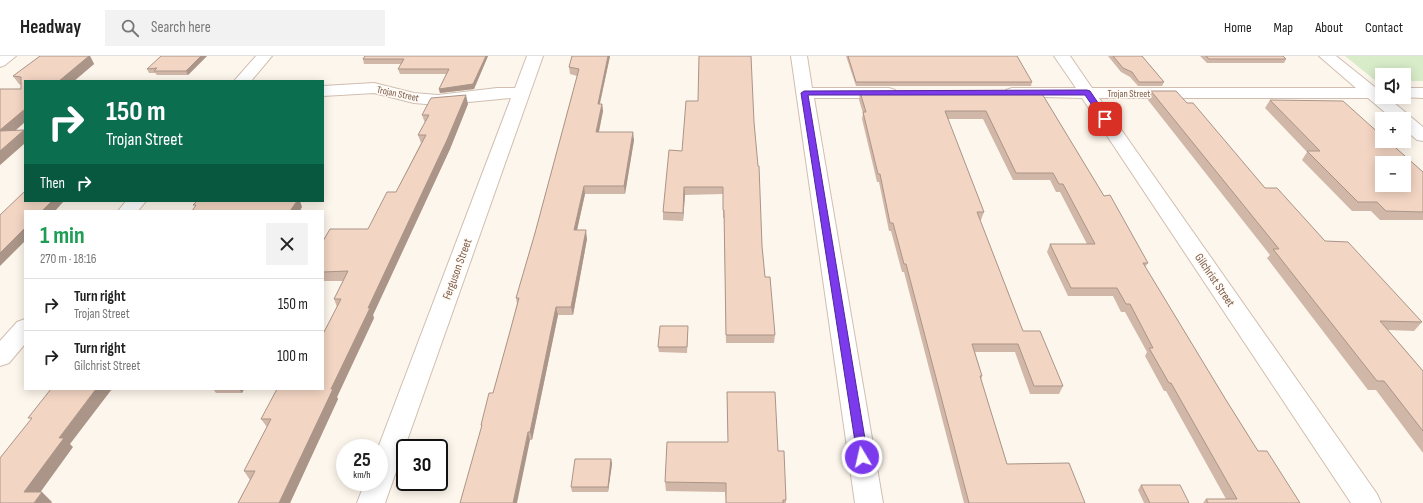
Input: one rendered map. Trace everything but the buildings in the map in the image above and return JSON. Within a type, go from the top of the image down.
[{"type":"street","points":[[0,62],[8,56]]},
{"type":"street","points":[[243,80],[264,56]]},
{"type":"street","name":"Ferguson Street","points":[[388,457],[535,56]]},
{"type":"street","points":[[798,56],[870,503]]},
{"type":"street","name":"Gilchrist Street","points":[[1062,56],[1367,503]]},
{"type":"street","points":[[1327,56],[1375,91]]},
{"type":"street","name":"Trojan Street","points":[[324,91],[374,88],[414,98],[438,100],[497,93],[521,93]]},
{"type":"street","name":"Trojan Street","points":[[999,93],[1375,92]]},
{"type":"street","points":[[804,93],[905,93]]},
{"type":"street","points":[[1411,93],[1423,93]]},
{"type":"street","points":[[1388,104],[1396,112]]},
{"type":"street","points":[[1411,126],[1423,136]]},
{"type":"street","points":[[129,210],[135,202]]},
{"type":"street","points":[[0,357],[24,329]]},
{"type":"street","name":"Ferguson Street","points":[[371,503],[376,491]]},
{"type":"green space","points":[[1345,56],[1423,56],[1423,81],[1411,81],[1411,68],[1375,68],[1375,80]]},
{"type":"route","points":[[862,457],[804,93],[1087,92],[1105,119]]}]
